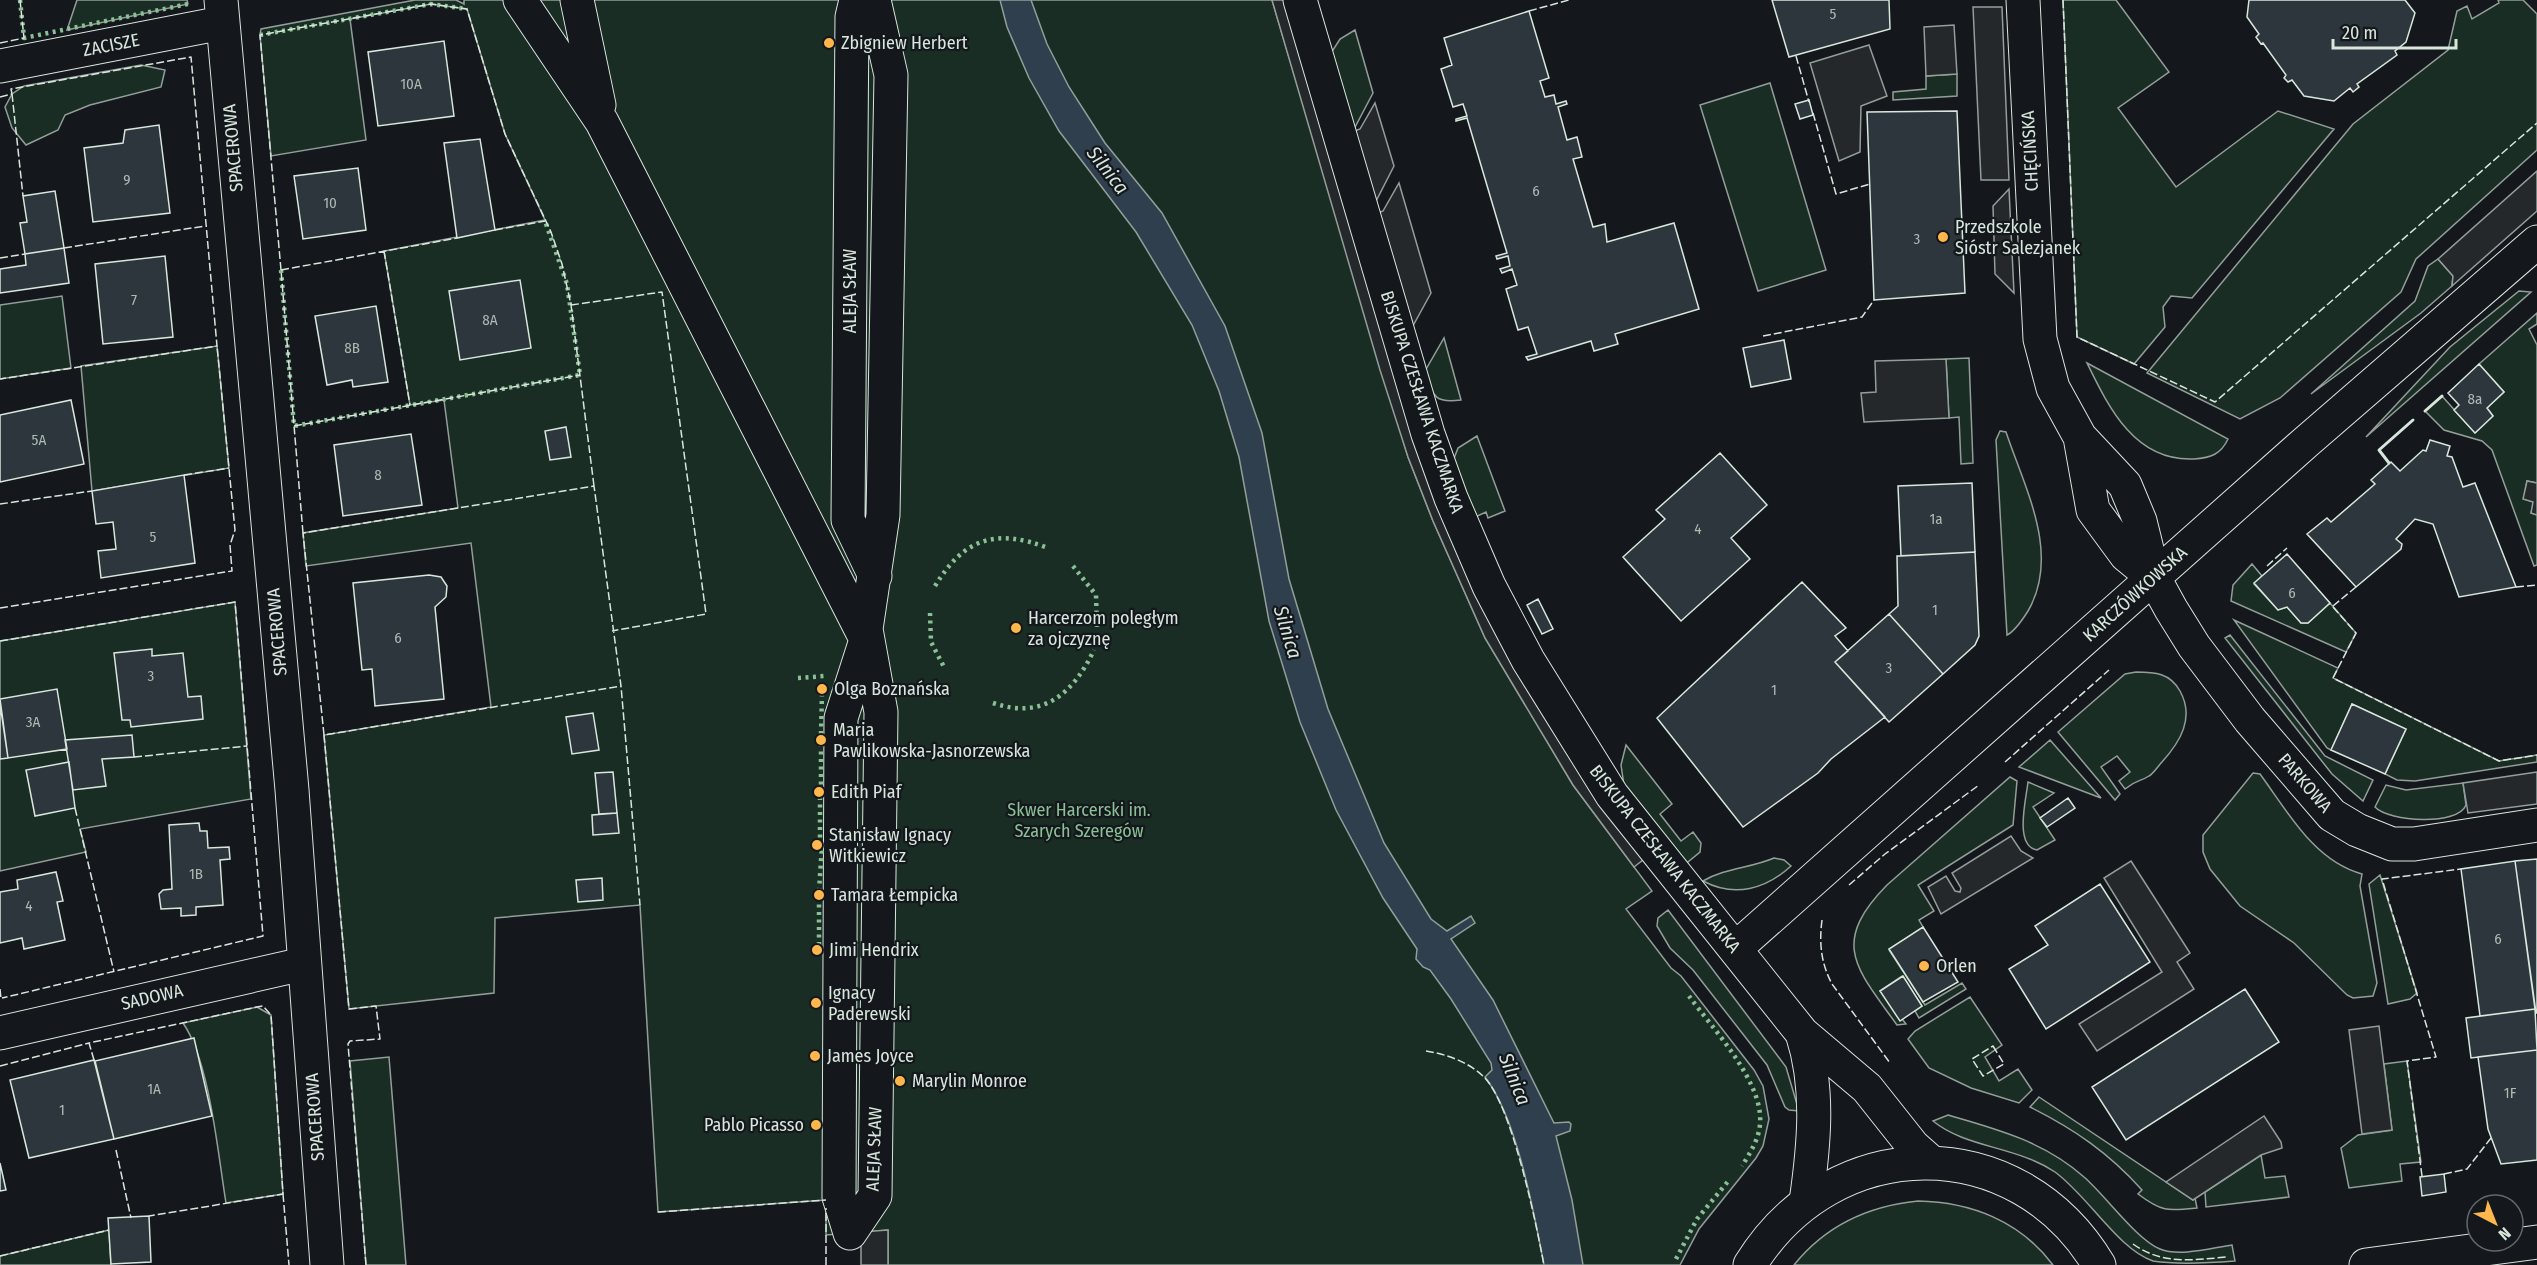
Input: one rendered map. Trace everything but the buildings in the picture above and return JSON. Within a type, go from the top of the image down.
[{"type":"street","points":[[520,0],[602,122],[829,561],[866,639]]},
{"type":"street","points":[[577,0],[602,122]]},
{"type":"street","name":"ALEJA SŁAW","points":[[856,0],[852,17],[848,520],[875,576]]},
{"type":"street","name":"ALEJA SŁAW","points":[[866,639],[880,712],[875,1196],[850,1233],[839,1197],[841,718],[866,639],[883,515],[891,75],[874,0]]},
{"type":"street","name":"BISKUPA CZESŁAWA KACZMARKA","points":[[1300,0],[1428,434],[1451,498],[1485,576],[1534,669],[1612,795],[1735,950],[1802,1033],[1867,1088],[1913,1146],[1931,1162]]},
{"type":"street","name":"CHĘCIŃSKA","points":[[2023,0],[2040,339],[2053,388],[2080,437],[2093,510],[2126,555],[2154,578]]},
{"type":"street","name":"ZACISZE","points":[[0,66],[221,12]]},
{"type":"street","name":"SPACEROWA","points":[[221,12],[292,790],[303,964],[327,1265]]},
{"type":"street","name":"KARCZÓWKOWSKA","points":[[1735,950],[2154,578],[2534,250]]},
{"type":"street","points":[[829,561],[848,520]]},
{"type":"street","name":"PARKOWA","points":[[2154,578],[2194,646],[2236,701],[2332,815],[2357,830],[2392,844],[2414,844],[2537,825]]},
{"type":"street","name":"SADOWA","points":[[0,1033],[303,964]]},
{"type":"street","name":"BISKUPA CZESŁAWA KACZMARKA","points":[[1802,1033],[1808,1052],[1813,1096],[1813,1143],[1806,1202]]},
{"type":"street","points":[[1750,1265],[1777,1228],[1806,1202],[1836,1184],[1867,1171],[1897,1164],[1931,1162],[1982,1170],[2032,1194],[2072,1228],[2099,1265]]},
{"type":"street","points":[[2366,1265],[2537,1242]]},
{"type":"green space","points":[[77,0],[187,0],[188,4],[67,30]]},
{"type":"green space","name":"Skwer Harcerski im. Szarych Szeregów","points":[[415,0],[456,0],[464,4],[464,0],[1272,0],[1408,457],[1433,521],[1485,638],[1573,785],[1652,891],[1626,909],[1754,1070],[1763,1086],[1769,1119],[1763,1146],[1699,1229],[1680,1265],[888,1265],[888,1230],[826,1235],[826,1200],[658,1212],[640,905],[495,918],[494,993],[349,1009],[324,735],[491,707],[471,543],[306,566],[303,533],[458,508],[444,400],[410,405],[384,251],[545,220],[505,134],[467,9],[431,4],[350,19],[366,140],[271,156],[260,35],[261,29]]},
{"type":"green space","points":[[2063,0],[2116,0],[2169,72],[2118,108],[2176,187],[2278,111],[2334,129],[2192,298],[2171,296],[2163,307],[2165,327],[2134,364],[2077,337]]},
{"type":"green space","points":[[2498,0],[2523,0],[2537,14],[2537,150],[2416,259],[2401,292],[2280,398],[2240,419],[2147,373],[2353,124],[2448,50],[2457,11],[2467,6],[2472,19],[2499,3]]},
{"type":"green space","points":[[1355,30],[1373,93],[1353,131],[1331,53],[1340,39]]},
{"type":"green space","points":[[141,65],[165,70],[161,87],[90,105],[65,115],[58,130],[26,145],[12,128],[5,107],[12,94],[24,86]]},
{"type":"green space","points":[[1957,74],[1957,96],[1893,100],[1893,92],[1926,89],[1926,76]]},
{"type":"green space","points":[[1770,83],[1826,270],[1758,291],[1700,105]]},
{"type":"green space","points":[[2438,259],[2453,276],[2452,286],[2421,313],[2311,394],[2415,301],[2428,266]]},
{"type":"green space","points":[[2519,291],[2531,292],[2366,437],[2450,347]]},
{"type":"green space","points":[[62,296],[71,368],[0,379],[0,305]]},
{"type":"green space","points":[[2537,313],[2537,324],[2529,329],[2537,345],[2537,483],[2527,481],[2524,499],[2534,502],[2531,513],[2537,515],[2537,565],[2534,566],[2492,450],[2482,441],[2444,430],[2425,411],[2442,396],[2475,433],[2493,416],[2487,408],[2504,392],[2479,364]]},
{"type":"green space","points":[[1444,338],[1461,400],[1439,399],[1430,386],[1425,371]]},
{"type":"green space","points":[[217,346],[229,468],[92,491],[81,366]]},
{"type":"green space","points":[[1969,358],[1973,463],[1961,464],[1959,417],[1949,418],[1946,359]]},
{"type":"green space","points":[[2087,363],[2228,439],[2215,454],[2200,458],[2173,458],[2155,452],[2140,442],[2115,414]]},
{"type":"green space","points":[[2000,431],[2006,432],[2022,476],[2041,544],[2041,567],[2037,589],[2028,611],[2016,628],[2007,635],[1996,440]]},
{"type":"green space","points":[[1477,436],[1505,511],[1488,518],[1486,512],[1473,518],[1453,461],[1458,448]]},
{"type":"green space","points":[[2252,564],[2262,576],[2254,584],[2278,610],[2287,607],[2301,623],[2308,623],[2330,603],[2356,633],[2346,652],[2231,601],[2233,585]]},
{"type":"green space","points":[[235,602],[251,799],[80,829],[86,852],[0,871],[0,641]]},
{"type":"green space","points":[[2234,620],[2338,668],[2333,678],[2499,761],[2537,755],[2537,762],[2415,781],[2397,780],[2385,774],[2406,729],[2352,704],[2331,750],[2327,748]]},
{"type":"green space","points":[[2230,635],[2325,756],[2373,780],[2363,801],[2332,774],[2225,638]]},
{"type":"green space","points":[[2156,673],[2172,680],[2184,701],[2186,720],[2175,746],[2146,778],[2125,789],[2119,781],[2130,772],[2117,756],[2101,767],[2120,794],[2115,800],[2058,732],[2125,674]]},
{"type":"green space","points":[[2050,740],[2101,798],[2019,767]]},
{"type":"green space","points":[[1626,745],[1672,804],[1660,814],[1681,841],[1693,832],[1701,843],[1700,852],[1683,866],[1624,785],[1621,765]]},
{"type":"green space","points":[[2253,773],[2260,774],[2292,819],[2316,847],[2345,868],[2362,874],[2360,886],[2377,983],[2373,996],[2353,998],[2347,995],[2294,943],[2240,906],[2210,869],[2203,852],[2203,835]]},
{"type":"green space","points":[[2010,777],[2017,781],[2013,825],[1918,885],[1934,911],[1919,920],[1923,927],[1889,950],[1925,1005],[1962,983],[1966,989],[1919,1018],[1915,1011],[1922,1006],[1902,976],[1880,991],[1906,1024],[1897,1025],[1861,972],[1855,956],[1854,940],[1858,924],[1869,906],[1887,885]]},
{"type":"green space","points":[[2028,782],[2054,793],[2033,807],[2055,840],[2037,850],[2030,847],[2024,831],[2023,821]]},
{"type":"green space","points":[[2463,783],[2466,805],[2460,812],[2450,816],[2437,819],[2408,818],[2394,816],[2375,807],[2386,785],[2406,790]]},
{"type":"green space","points":[[1774,858],[1784,860],[1791,866],[1761,885],[1738,890],[1715,886],[1703,881],[1720,873]]},
{"type":"green space","points":[[2380,875],[2417,993],[2410,999],[2388,1004],[2369,884]]},
{"type":"green space","points":[[1668,910],[1786,1067],[1799,1111],[1785,1107],[1767,1065],[1693,970],[1670,948],[1657,926],[1658,918]]},
{"type":"green space","points":[[1970,997],[2002,1045],[1985,1057],[1999,1081],[2018,1069],[2032,1090],[2019,1103],[1971,1088],[1929,1068],[1908,1039],[1915,1031]]},
{"type":"green space","points":[[257,1007],[271,1015],[283,1194],[226,1203],[206,1084],[200,1061],[183,1023]]},
{"type":"green space","points":[[389,1057],[406,1265],[366,1265],[350,1061]]},
{"type":"green space","points":[[2407,1061],[2421,1162],[2400,1164],[2402,1181],[2349,1188],[2341,1148],[2358,1135],[2392,1130],[2384,1064]]},
{"type":"green space","points":[[2039,1097],[2193,1200],[2195,1198],[2197,1208],[2165,1209],[2146,1200],[2138,1194],[2142,1190],[2104,1153],[2076,1133],[2030,1107]]},
{"type":"green space","points":[[1948,1115],[2020,1138],[2069,1165],[2092,1185],[2131,1227],[2160,1249],[2186,1252],[2232,1245],[2235,1261],[2173,1263],[2153,1261],[2140,1255],[2115,1234],[2079,1194],[2055,1172],[2024,1157],[1960,1137],[1933,1121]]},
{"type":"green space","points":[[2261,1155],[2265,1178],[2285,1176],[2289,1197],[2206,1207],[2205,1192]]},
{"type":"green space","points":[[1918,1201],[1957,1205],[1993,1217],[2025,1237],[2053,1265],[1794,1265],[1820,1239],[1849,1220],[1882,1207]]},
{"type":"green space","points":[[109,1230],[111,1265],[0,1265],[0,1256]]},
{"type":"shaded area","points":[[1272,0],[1288,0],[1414,430],[1648,856],[1634,867],[1573,785],[1485,638],[1433,521],[1408,457],[1380,370]]},
{"type":"shaded area","points":[[1973,7],[2002,7],[2009,180],[1981,180]]},
{"type":"shaded area","points":[[1954,25],[1957,74],[1926,76],[1924,27]]},
{"type":"shaded area","points":[[1869,45],[1887,96],[1861,106],[1860,152],[1839,161],[1810,63]]},
{"type":"shaded area","points":[[1375,103],[1394,166],[1373,207],[1355,131],[1360,129]]},
{"type":"shaded area","points":[[2537,171],[2537,211],[2452,286],[2453,276],[2438,259]]},
{"type":"shaded area","points":[[1399,183],[1431,293],[1409,333],[1376,214],[1383,211]]},
{"type":"shaded area","points":[[2009,189],[2014,293],[1995,274],[1993,206]]},
{"type":"shaded area","points":[[1946,359],[1949,418],[1864,422],[1861,393],[1876,392],[1875,361]]},
{"type":"shaded area","points":[[2527,481],[2537,483],[2537,515],[2531,513],[2533,502],[2523,499]]},
{"type":"shaded area","points":[[2537,772],[2537,804],[2468,813],[2463,783]]},
{"type":"shaded area","points":[[2011,836],[2021,851],[2033,858],[1941,914],[1928,887],[1946,876],[1955,891],[1960,892],[1961,888],[1952,873]]},
{"type":"shaded area","points":[[2131,861],[2190,953],[2177,962],[2194,989],[2097,1051],[2079,1024],[2162,972],[2104,878]]},
{"type":"shaded area","points":[[2379,1026],[2392,1130],[2362,1134],[2349,1030]]},
{"type":"shaded area","points":[[2264,1116],[2281,1142],[2282,1148],[2261,1155],[2193,1200],[2166,1182]]},
{"type":"shaded area","points":[[888,1230],[888,1265],[861,1265],[861,1232]]},
{"type":"water","name":"Silnica","points":[[1000,0],[1031,0],[1047,44],[1069,87],[1105,143],[1162,213],[1225,326],[1262,433],[1289,579],[1328,709],[1384,843],[1431,919],[1447,931],[1471,916],[1475,923],[1451,939],[1493,1000],[1554,1123],[1569,1122],[1571,1124],[1570,1131],[1556,1136],[1572,1200],[1583,1265],[1544,1265],[1523,1167],[1515,1141],[1506,1116],[1485,1077],[1492,1070],[1491,1063],[1451,999],[1430,970],[1423,967],[1416,959],[1417,949],[1383,898],[1336,810],[1300,722],[1269,621],[1239,457],[1219,391],[1192,325],[1136,232],[1059,131],[1029,78],[1007,27]]},
{"type":"hedge","points":[[20,0],[24,38],[188,4],[187,0]]},
{"type":"hedge","points":[[260,35],[431,4],[467,9]]},
{"type":"hedge","points":[[281,270],[294,426],[580,375],[567,284],[545,221]]},
{"type":"hedge","points":[[935,586],[958,557],[983,542],[1012,539],[1048,548]]},
{"type":"hedge","points":[[1073,566],[1096,595],[1097,627]]},
{"type":"hedge","points":[[930,613],[931,642],[944,667]]},
{"type":"hedge","points":[[993,703],[1027,708],[1054,699],[1066,691],[1076,679],[1094,650]]},
{"type":"hedge","points":[[798,678],[825,676]]},
{"type":"hedge","points":[[821,734],[822,693]]},
{"type":"hedge","points":[[821,744],[821,787]]},
{"type":"hedge","points":[[820,797],[820,838]]},
{"type":"hedge","points":[[819,891],[822,845]]},
{"type":"hedge","points":[[819,900],[819,945]]},
{"type":"hedge","points":[[1689,996],[1735,1056],[1754,1091],[1759,1108],[1760,1124],[1754,1146],[1742,1166]]},
{"type":"hedge","points":[[1676,1259],[1697,1219],[1730,1179]]},
{"type":"fence","points":[[0,43],[24,38],[20,0]]},
{"type":"fence","points":[[1529,11],[1569,0]]},
{"type":"fence","points":[[2063,0],[2077,337],[2215,402],[2537,123]]},
{"type":"fence","points":[[281,270],[260,35],[431,4],[467,9],[505,134],[551,232],[562,264],[571,305],[594,486]]},
{"type":"fence","points":[[1796,56],[1809,102]]},
{"type":"fence","points":[[0,97],[12,94],[11,89],[191,57],[217,346],[0,379]]},
{"type":"fence","points":[[12,94],[23,196]]},
{"type":"fence","points":[[1813,113],[1836,194],[1870,184]]},
{"type":"fence","points":[[495,230],[545,221]]},
{"type":"fence","points":[[64,248],[205,226]]},
{"type":"fence","points":[[303,533],[281,270],[457,238]]},
{"type":"fence","points":[[384,251],[410,405]]},
{"type":"fence","points":[[0,258],[25,254]]},
{"type":"fence","points":[[571,305],[662,292],[706,614],[612,631]]},
{"type":"fence","points":[[1763,336],[1862,317],[1874,300]]},
{"type":"fence","points":[[0,608],[232,571],[230,545],[235,530],[217,346]]},
{"type":"fence","points":[[294,426],[580,375]]},
{"type":"fence","points":[[184,475],[229,468]]},
{"type":"fence","points":[[324,735],[303,533],[594,486],[621,686],[640,905]]},
{"type":"fence","points":[[0,504],[92,491]]},
{"type":"fence","points":[[2267,566],[2287,548]]},
{"type":"fence","points":[[2516,587],[2537,585]]},
{"type":"fence","points":[[2333,606],[2356,587]]},
{"type":"fence","points":[[0,641],[235,602],[263,936],[2,998]]},
{"type":"fence","points":[[2333,607],[2356,633],[2333,678],[2499,761],[2537,755]]},
{"type":"fence","points":[[2005,762],[2109,670]]},
{"type":"fence","points":[[366,1265],[348,1044],[350,1041],[380,1039],[376,1006],[349,1009],[324,735],[621,686]]},
{"type":"fence","points":[[134,757],[247,746]]},
{"type":"fence","points":[[1849,885],[1885,854],[1979,785]]},
{"type":"fence","points":[[75,808],[114,972]]},
{"type":"fence","points":[[2422,1176],[2407,1061],[2436,1057],[2382,879],[2461,869]]},
{"type":"fence","points":[[1822,920],[1822,953],[1828,976],[1890,1063]]},
{"type":"fence","points":[[0,989],[1,999]]},
{"type":"fence","points":[[94,1060],[89,1043],[263,1006],[271,1015],[283,1194],[149,1216]]},
{"type":"fence","points":[[0,1066],[89,1043]]},
{"type":"fence","points":[[1993,1046],[2004,1064],[1983,1076],[1972,1059],[1993,1046]]},
{"type":"fence","points":[[1426,1051],[1441,1054],[1471,1067],[1484,1077],[1494,1091],[1504,1112],[1522,1166],[1544,1265]]},
{"type":"fence","points":[[2444,1174],[2467,1169],[2491,1138]]},
{"type":"fence","points":[[116,1150],[131,1218]]},
{"type":"fence","points":[[283,1194],[289,1265]]},
{"type":"fence","points":[[658,1212],[826,1200]]},
{"type":"fence","points":[[826,1208],[826,1265]]},
{"type":"fence","points":[[0,1256],[109,1230]]},
{"type":"fence","points":[[2133,1244],[2155,1255],[2178,1260],[2227,1257]]},
{"type":"wall","points":[[2425,411],[2442,396]]},
{"type":"wall","points":[[2389,463],[2379,450],[2413,420]]},
{"type":"place","name":"Zbigniew Herbert","points":[[829,43]]},
{"type":"place","name":"Przedszkole Sióstr Salezjanek","points":[[1943,237]]},
{"type":"place","name":"Harcerzom poległym za ojczyznę","points":[[1016,628]]},
{"type":"place","name":"Olga Boznańska","points":[[822,689]]},
{"type":"place","name":"Maria Pawlikowska-Jasnorzewska","points":[[821,740]]},
{"type":"place","name":"Edith Piaf","points":[[819,792]]},
{"type":"place","name":"Stanisław Ignacy Witkiewicz","points":[[817,845]]},
{"type":"place","name":"Tamara Łempicka","points":[[819,895]]},
{"type":"place","name":"Jimi Hendrix","points":[[817,950]]},
{"type":"place","name":"Orlen","points":[[1924,966]]},
{"type":"place","name":"Ignacy Paderewski","points":[[816,1003]]},
{"type":"place","name":"James Joyce","points":[[815,1056]]},
{"type":"place","name":"Marylin Monroe","points":[[900,1081]]},
{"type":"place","name":"Pablo Picasso","points":[[816,1125]]}]
